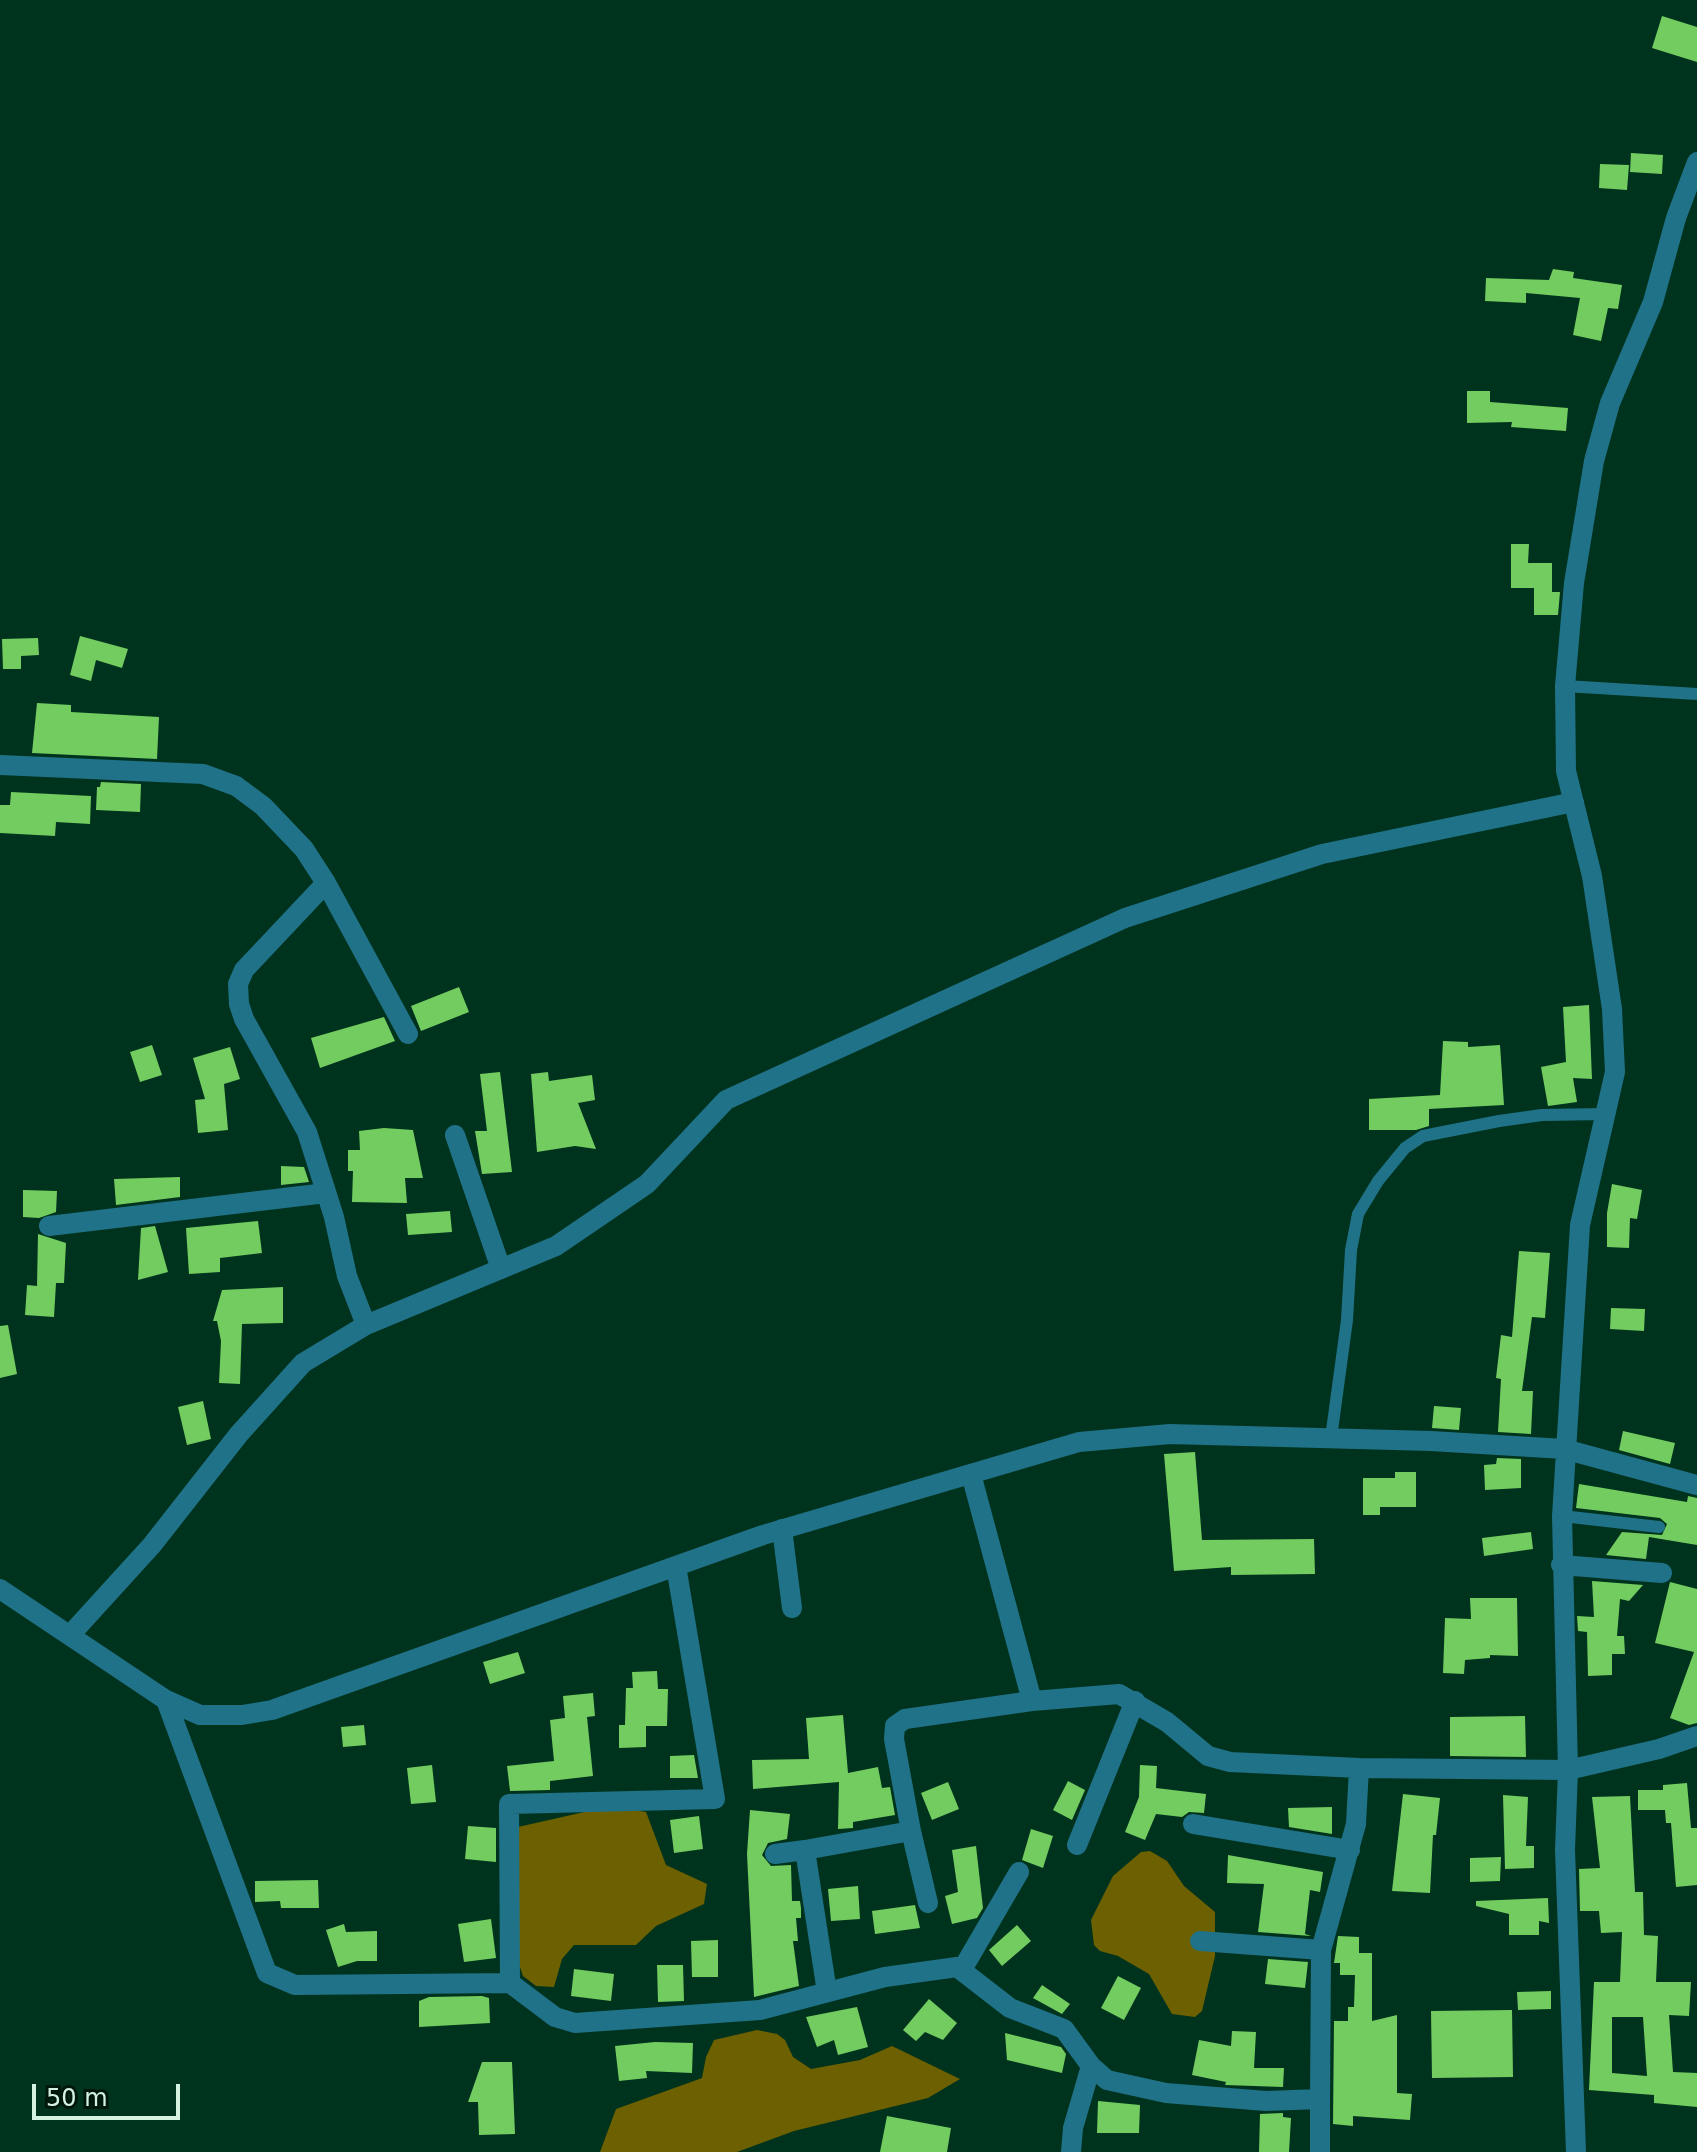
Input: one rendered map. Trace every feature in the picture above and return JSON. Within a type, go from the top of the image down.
[{"type":"street","points":[[1576,2152],[1565,1850],[1568,1770],[1561,1565],[1564,1449],[1580,1225],[1615,1072],[1612,1009],[1592,876],[1566,771],[1565,686],[1574,583],[1594,461],[1610,403],[1653,302],[1676,218],[1697,162]]},
{"type":"street","points":[[1676,218],[1697,222]]},
{"type":"street","points":[[0,765],[203,774],[236,786],[263,806],[304,849],[326,883],[408,1034]]},
{"type":"street","points":[[71,1634],[152,1545],[239,1434],[303,1363],[366,1325],[556,1246],[647,1184],[726,1100],[1125,918],[1322,854],[1574,802]]},
{"type":"street","points":[[326,883],[244,970],[238,984],[244,1019],[307,1132],[347,1276],[366,1325]]},
{"type":"street","points":[[455,1135],[501,1269]]},
{"type":"street","points":[[49,1226],[326,1193]]},
{"type":"street","points":[[0,1589],[166,1700],[200,1715],[272,1710],[782,1529],[1079,1442],[1126,1436],[1331,1438],[1564,1449],[1697,1485]]},
{"type":"street","points":[[971,1474],[1032,1701]]},
{"type":"street","points":[[782,1529],[792,1608]]},
{"type":"street","points":[[1561,1565],[1662,1573]]},
{"type":"street","points":[[510,1983],[509,1804],[715,1799],[676,1566]]},
{"type":"street","points":[[928,1903],[894,1739],[895,1726],[905,1719],[1032,1701],[1119,1694],[1135,1701],[1208,1756],[1230,1762],[1359,1768],[1568,1770],[1659,1749],[1697,1736]]},
{"type":"street","points":[[166,1700],[267,1973],[295,1985],[462,1986],[510,1983],[555,2017],[575,2023],[760,2010],[885,1977],[963,1968],[1010,2008],[1064,2029],[1091,2066],[1107,2080],[1166,2093],[1266,2101],[1320,2099]]},
{"type":"street","points":[[1077,1845],[1135,1701]]},
{"type":"street","points":[[1320,2152],[1321,1950],[1350,1850],[1359,1801],[1359,1768]]},
{"type":"street","points":[[1193,1824],[1350,1850]]},
{"type":"street","points":[[775,1854],[911,1831]]},
{"type":"street","points":[[805,1850],[827,1992]]},
{"type":"street","points":[[963,1968],[1019,1872]]},
{"type":"street","points":[[1200,1941],[1321,1950]]},
{"type":"street","points":[[1071,2152],[1073,2128],[1091,2066]]},
{"type":"lane","points":[[1565,686],[1697,694]]},
{"type":"lane","points":[[1331,1438],[1347,1320],[1351,1250],[1358,1214],[1378,1181],[1405,1148],[1423,1136],[1499,1121],[1542,1115],[1605,1114]]},
{"type":"lane","points":[[1562,1516],[1659,1527]]},
{"type":"shaded area","points":[[611,1806],[646,1812],[666,1865],[707,1884],[704,1904],[656,1926],[636,1945],[574,1945],[562,1959],[554,1987],[536,1986],[523,1976],[519,1964],[518,1827]]},
{"type":"shaded area","points":[[1150,1851],[1167,1861],[1184,1886],[1215,1912],[1215,1956],[1202,2011],[1195,2017],[1172,2014],[1149,1974],[1118,1956],[1100,1951],[1094,1945],[1091,1920],[1113,1876],[1141,1852]]},
{"type":"shaded area","points":[[757,2030],[777,2034],[785,2040],[793,2057],[811,2069],[860,2060],[892,2046],[960,2079],[928,2098],[794,2131],[737,2152],[600,2152],[616,2109],[702,2078],[706,2057],[714,2040]]},
{"type":"building","points":[[1662,16],[1697,27],[1697,62],[1652,48]]},
{"type":"building","points":[[1631,153],[1663,155],[1662,174],[1630,172]]},
{"type":"building","points":[[1600,164],[1629,165],[1627,190],[1599,188]]},
{"type":"building","points":[[1553,269],[1574,272],[1573,278],[1622,285],[1618,309],[1608,308],[1601,341],[1573,335],[1580,298],[1526,293],[1526,303],[1485,301],[1486,278],[1549,280]]},
{"type":"building","points":[[1467,391],[1490,391],[1490,402],[1568,408],[1566,431],[1511,427],[1512,422],[1467,423]]},
{"type":"building","points":[[1511,544],[1529,544],[1528,563],[1552,563],[1552,592],[1560,592],[1558,615],[1534,615],[1534,588],[1511,588]]},
{"type":"building","points":[[80,636],[128,649],[122,668],[96,660],[91,681],[70,675]]},
{"type":"building","points":[[38,638],[39,655],[21,656],[21,669],[3,669],[2,639]]},
{"type":"building","points":[[37,703],[71,705],[71,712],[159,717],[157,759],[32,753]]},
{"type":"building","points":[[101,782],[141,784],[140,812],[96,810],[97,787]]},
{"type":"building","points":[[11,792],[91,796],[90,824],[56,822],[55,836],[0,833],[0,805],[10,805]]},
{"type":"building","points":[[459,987],[469,1012],[421,1031],[411,1006]]},
{"type":"building","points":[[1589,1005],[1592,1079],[1573,1078],[1577,1102],[1548,1106],[1541,1067],[1566,1062],[1563,1007]]},
{"type":"building","points":[[384,1017],[395,1041],[320,1068],[311,1038]]},
{"type":"building","points":[[1443,1041],[1468,1042],[1468,1047],[1500,1045],[1504,1105],[1429,1109],[1429,1126],[1416,1130],[1369,1130],[1369,1099],[1440,1095]]},
{"type":"building","points":[[152,1045],[162,1075],[140,1082],[130,1052]]},
{"type":"building","points":[[230,1047],[240,1079],[224,1084],[228,1130],[198,1133],[195,1100],[205,1099],[193,1058]]},
{"type":"building","points":[[500,1072],[512,1172],[482,1174],[475,1131],[487,1131],[480,1074]]},
{"type":"building","points":[[548,1072],[549,1081],[592,1075],[595,1100],[578,1103],[596,1149],[575,1146],[537,1152],[531,1074]]},
{"type":"building","points":[[384,1128],[413,1130],[423,1178],[405,1178],[407,1203],[352,1202],[353,1171],[348,1171],[348,1150],[360,1150],[359,1131]]},
{"type":"building","points":[[281,1166],[304,1167],[309,1182],[281,1185]]},
{"type":"building","points":[[180,1177],[180,1197],[116,1205],[114,1179]]},
{"type":"building","points":[[1612,1184],[1642,1190],[1637,1219],[1630,1218],[1629,1248],[1607,1247],[1607,1213]]},
{"type":"building","points":[[23,1190],[57,1191],[56,1212],[39,1218],[23,1217]]},
{"type":"building","points":[[450,1211],[452,1232],[408,1235],[406,1214]]},
{"type":"building","points":[[258,1221],[262,1253],[220,1258],[220,1272],[189,1274],[186,1228]]},
{"type":"building","points":[[155,1226],[168,1272],[138,1280],[141,1228]]},
{"type":"building","points":[[38,1234],[66,1243],[64,1283],[56,1283],[54,1317],[25,1315],[27,1285],[37,1286]]},
{"type":"building","points":[[1519,1251],[1550,1253],[1545,1318],[1532,1317],[1522,1391],[1533,1391],[1531,1434],[1498,1432],[1501,1379],[1496,1378],[1501,1335],[1512,1337]]},
{"type":"building","points":[[283,1287],[283,1323],[242,1324],[240,1384],[219,1383],[221,1341],[217,1321],[213,1321],[222,1290]]},
{"type":"building","points":[[1611,1308],[1645,1309],[1644,1331],[1610,1329]]},
{"type":"building","points":[[8,1325],[17,1374],[0,1378],[0,1326]]},
{"type":"building","points":[[203,1401],[211,1439],[187,1445],[178,1407]]},
{"type":"building","points":[[1434,1406],[1461,1408],[1459,1430],[1432,1428]]},
{"type":"building","points":[[1623,1431],[1675,1443],[1670,1464],[1619,1450]]},
{"type":"building","points":[[1195,1452],[1202,1540],[1314,1539],[1315,1574],[1231,1575],[1231,1567],[1174,1571],[1164,1454]]},
{"type":"building","points":[[1497,1458],[1521,1459],[1521,1488],[1485,1490],[1484,1465],[1496,1464]]},
{"type":"building","points":[[1395,1472],[1416,1472],[1416,1507],[1380,1507],[1380,1515],[1363,1515],[1363,1478],[1395,1478]]},
{"type":"building","points":[[1579,1484],[1687,1502],[1688,1496],[1697,1498],[1697,1545],[1649,1537],[1646,1559],[1606,1555],[1622,1532],[1662,1535],[1667,1524],[1660,1518],[1576,1508]]},
{"type":"building","points":[[1531,1532],[1533,1549],[1484,1556],[1482,1538]]},
{"type":"building","points":[[1592,1581],[1643,1585],[1629,1601],[1620,1599],[1617,1636],[1624,1636],[1625,1654],[1612,1654],[1612,1675],[1588,1676],[1587,1632],[1578,1631],[1577,1616],[1594,1617]]},
{"type":"building","points":[[1670,1582],[1697,1589],[1697,1723],[1689,1725],[1670,1718],[1694,1652],[1655,1643]]},
{"type":"building","points":[[1470,1598],[1517,1598],[1518,1656],[1490,1655],[1490,1658],[1465,1660],[1464,1674],[1443,1673],[1445,1618],[1471,1619]]},
{"type":"building","points":[[518,1652],[525,1673],[490,1684],[483,1662]]},
{"type":"building","points":[[657,1671],[658,1689],[668,1689],[667,1726],[646,1726],[646,1747],[619,1748],[619,1725],[625,1725],[626,1688],[633,1688],[632,1672]]},
{"type":"building","points":[[593,1693],[595,1716],[587,1717],[593,1776],[550,1781],[550,1790],[510,1791],[507,1766],[554,1761],[550,1720],[565,1718],[563,1696]]},
{"type":"building","points":[[843,1715],[848,1773],[878,1767],[882,1788],[890,1787],[895,1815],[853,1822],[853,1828],[838,1829],[839,1782],[753,1789],[752,1760],[809,1759],[806,1718]]},
{"type":"building","points":[[1525,1716],[1526,1757],[1450,1756],[1450,1717]]},
{"type":"building","points":[[364,1725],[366,1745],[343,1747],[341,1727]]},
{"type":"building","points":[[694,1755],[698,1778],[670,1778],[670,1756]]},
{"type":"building","points":[[432,1765],[436,1802],[411,1804],[407,1768]]},
{"type":"building","points":[[1140,1765],[1157,1766],[1156,1788],[1206,1794],[1204,1813],[1189,1812],[1182,1817],[1156,1814],[1145,1840],[1125,1832],[1139,1797]]},
{"type":"building","points":[[1068,1781],[1085,1790],[1072,1820],[1053,1810]]},
{"type":"building","points":[[948,1782],[959,1809],[932,1820],[921,1793]]},
{"type":"building","points":[[1687,1783],[1691,1828],[1697,1828],[1697,1885],[1676,1887],[1671,1823],[1666,1823],[1665,1810],[1638,1810],[1638,1790],[1663,1790],[1663,1785]]},
{"type":"building","points":[[1403,1794],[1440,1798],[1436,1835],[1433,1835],[1430,1893],[1392,1891]]},
{"type":"building","points":[[1503,1795],[1528,1797],[1526,1846],[1534,1846],[1534,1868],[1505,1869]]},
{"type":"building","points":[[1630,1796],[1635,1892],[1643,1892],[1644,1935],[1658,1936],[1656,1982],[1691,1982],[1689,2016],[1669,2015],[1673,2072],[1697,2073],[1697,2107],[1654,2103],[1654,2095],[1589,2090],[1594,1982],[1620,1982],[1622,1932],[1601,1933],[1599,1911],[1580,1911],[1579,1869],[1600,1868],[1592,1797]],"holes":[[[1612,2017],[1643,2017],[1647,2076],[1612,2073]]]},
{"type":"building","points":[[1332,1807],[1332,1834],[1289,1827],[1288,1808]]},
{"type":"building","points":[[750,1810],[790,1814],[787,1839],[768,1843],[762,1855],[771,1866],[791,1865],[792,1901],[800,1901],[801,1908],[801,1918],[796,1918],[798,1941],[793,1941],[799,1986],[754,1997],[747,1854]]},
{"type":"building","points":[[699,1816],[703,1849],[674,1853],[670,1820]]},
{"type":"building","points":[[468,1826],[496,1828],[496,1862],[465,1859]]},
{"type":"building","points":[[1031,1829],[1053,1836],[1043,1868],[1022,1860]]},
{"type":"building","points":[[976,1846],[983,1908],[977,1918],[952,1924],[945,1896],[958,1892],[952,1850]]},
{"type":"building","points":[[1228,1855],[1323,1872],[1320,1892],[1310,1890],[1305,1934],[1311,1936],[1258,1932],[1264,1884],[1227,1883]]},
{"type":"building","points":[[1501,1857],[1500,1881],[1470,1882],[1470,1858]]},
{"type":"building","points":[[318,1880],[319,1908],[281,1908],[280,1901],[255,1902],[255,1881]]},
{"type":"building","points":[[858,1886],[860,1919],[831,1921],[828,1889]]},
{"type":"building","points":[[1548,1898],[1549,1923],[1539,1921],[1539,1935],[1509,1935],[1509,1914],[1476,1906],[1476,1901]]},
{"type":"building","points":[[915,1905],[920,1928],[875,1934],[872,1911]]},
{"type":"building","points":[[491,1919],[496,1958],[464,1962],[458,1924]]},
{"type":"building","points":[[344,1924],[346,1932],[377,1931],[377,1961],[357,1961],[338,1967],[326,1930]]},
{"type":"building","points":[[1017,1925],[1031,1941],[1002,1966],[989,1950]]},
{"type":"building","points":[[1338,1936],[1359,1937],[1359,1953],[1372,1953],[1372,2021],[1397,2015],[1397,2093],[1412,2094],[1410,2120],[1353,2116],[1353,2126],[1333,2124],[1334,2021],[1348,2021],[1348,2007],[1354,2007],[1355,1975],[1340,1975],[1340,1963],[1334,1963]]},
{"type":"building","points":[[718,1940],[718,1977],[692,1977],[691,1941]]},
{"type":"building","points":[[1268,1959],[1308,1962],[1305,1988],[1265,1984]]},
{"type":"building","points":[[657,1965],[683,1965],[684,2001],[658,2002]]},
{"type":"building","points":[[574,1969],[614,1974],[611,2001],[571,1996]]},
{"type":"building","points":[[1118,1976],[1141,1988],[1124,2020],[1101,2008]]},
{"type":"building","points":[[1042,1985],[1070,2004],[1062,2014],[1033,1998]]},
{"type":"building","points":[[1551,1991],[1551,2009],[1518,2010],[1517,1992]]},
{"type":"building","points":[[429,1997],[489,1998],[490,2023],[419,2027],[419,2001]]},
{"type":"building","points":[[929,1999],[957,2023],[943,2040],[925,2032],[916,2041],[903,2030]]},
{"type":"building","points":[[857,2007],[868,2047],[838,2055],[834,2040],[817,2047],[806,2017]]},
{"type":"building","points":[[1512,2010],[1513,2077],[1432,2078],[1431,2011]]},
{"type":"building","points":[[1232,2031],[1256,2032],[1254,2068],[1284,2068],[1283,2087],[1225,2085],[1226,2082],[1192,2075],[1199,2040],[1231,2046]]},
{"type":"building","points":[[1005,2033],[1061,2047],[1066,2054],[1062,2073],[1007,2060]]},
{"type":"building","points":[[655,2042],[693,2043],[692,2073],[646,2071],[647,2078],[619,2081],[615,2046]]},
{"type":"building","points":[[482,2062],[512,2062],[515,2134],[479,2135],[478,2102],[468,2102]]},
{"type":"building","points":[[1098,2101],[1140,2105],[1139,2133],[1097,2133]]},
{"type":"building","points":[[1283,2113],[1283,2117],[1291,2118],[1289,2152],[1259,2152],[1260,2114]]},
{"type":"building","points":[[887,2116],[951,2128],[947,2152],[880,2152]]}]
